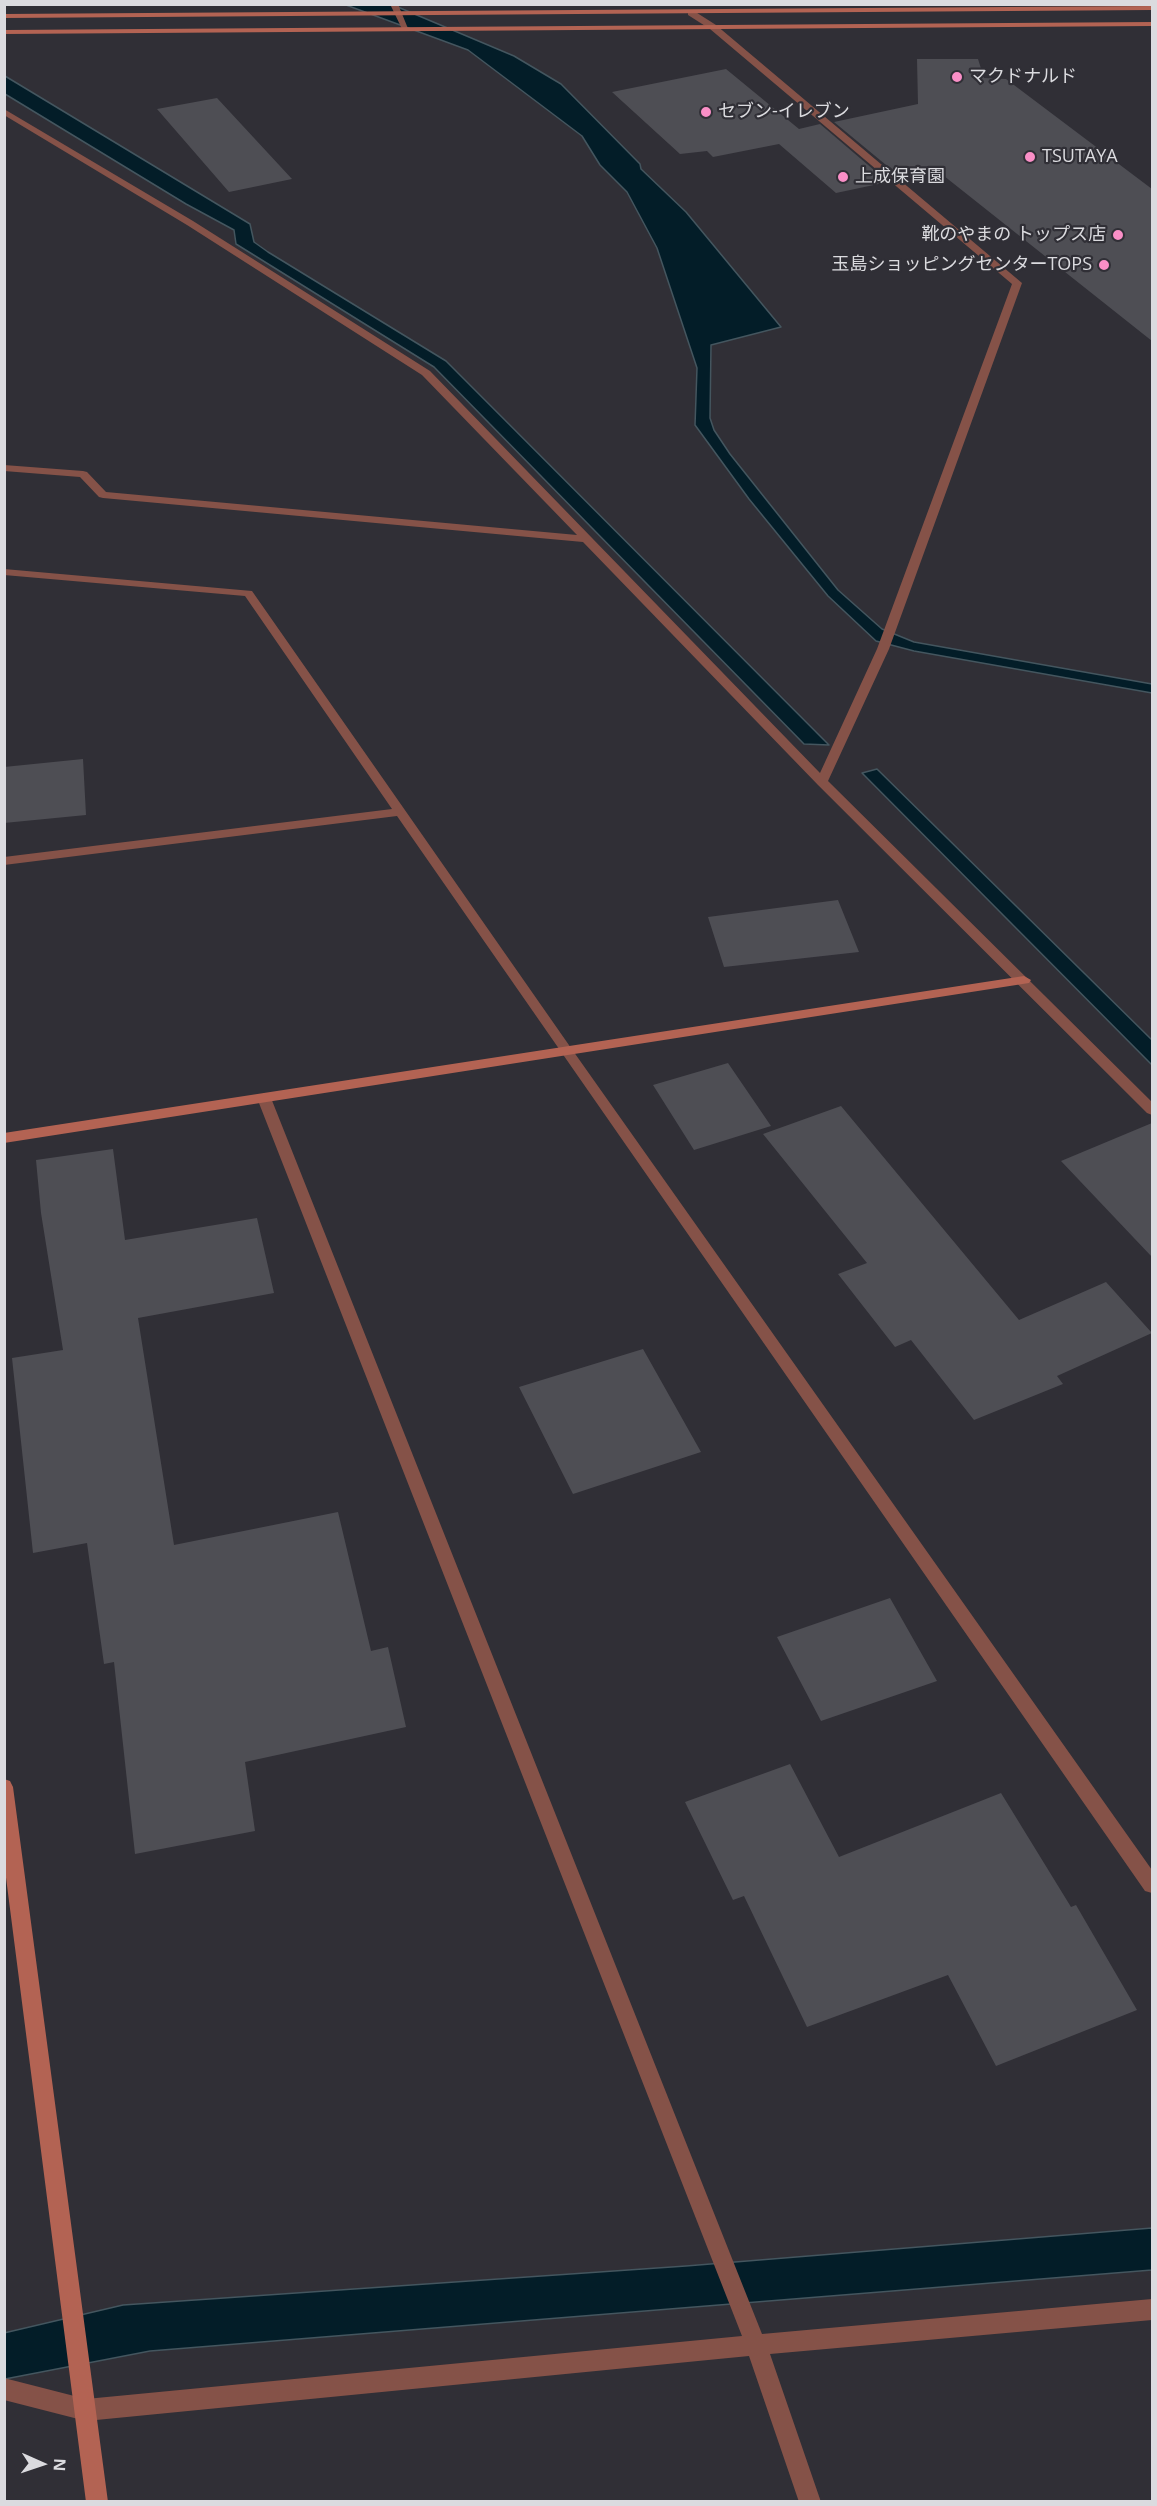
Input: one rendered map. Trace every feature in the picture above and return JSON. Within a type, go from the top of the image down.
[{"type":"street","points":[[394,4],[406,29]]},
{"type":"street","points":[[4,16],[1152,8]]},
{"type":"street","points":[[691,13],[713,27],[1017,283],[883,649],[822,783]]},
{"type":"street","points":[[4,32],[1152,24]]},
{"type":"street","points":[[4,111],[189,223],[426,373],[822,783],[1024,980],[1152,1110]]},
{"type":"street","points":[[4,468],[83,474],[103,495],[587,539]]},
{"type":"street","points":[[4,572],[248,593],[566,1051],[1152,1886]]},
{"type":"street","points":[[4,861],[400,812]]},
{"type":"street","points":[[4,1138],[1024,980]]},
{"type":"street","points":[[264,1098],[755,2341],[810,2502]]},
{"type":"street","points":[[4,1787],[97,2502]]},
{"type":"street","points":[[4,2388],[86,2410],[755,2341],[1152,2310]]},
{"type":"water","points":[[346,5],[393,5],[514,56],[561,84],[640,164],[641,169],[686,212],[781,327],[711,345],[710,418],[714,430],[730,454],[838,590],[882,629],[914,642],[1152,684],[1152,693],[914,651],[876,641],[828,596],[749,499],[695,425],[697,368],[657,248],[627,192],[600,165],[582,136],[468,50]]},
{"type":"water","points":[[5,76],[250,224],[254,242],[268,252],[446,361],[829,745],[804,744],[434,367],[236,244],[234,230],[186,204],[5,94]]},
{"type":"water","points":[[877,769],[1152,1040],[1152,1065],[862,773]]},
{"type":"water","points":[[1152,2228],[1152,2270],[150,2351],[5,2379],[4,2333],[123,2305],[686,2266]]},
{"type":"building","name":"玉島ショッピングセンターTOPS","points":[[917,59],[978,59],[984,78],[1006,79],[1152,189],[1152,341],[939,172],[903,179],[834,122],[918,104]]},
{"type":"building","name":"セブン-イレブン","points":[[726,69],[799,129],[820,124],[888,182],[836,193],[779,144],[713,157],[707,151],[680,154],[612,92]]},
{"type":"building","points":[[217,98],[292,179],[229,192],[157,109]]},
{"type":"building","points":[[83,759],[86,815],[4,823],[4,767]]},
{"type":"building","points":[[838,900],[859,952],[724,967],[708,917]]},
{"type":"building","points":[[728,1063],[771,1126],[694,1150],[653,1085]]},
{"type":"building","points":[[841,1106],[1019,1320],[1106,1282],[1152,1333],[1057,1376],[1063,1384],[974,1420],[911,1340],[895,1347],[838,1274],[867,1263],[763,1134]]},
{"type":"building","points":[[1152,1123],[1152,1257],[1061,1161]]},
{"type":"building","points":[[113,1149],[125,1240],[257,1218],[274,1293],[138,1318],[174,1545],[338,1512],[371,1651],[388,1647],[406,1727],[245,1762],[255,1831],[135,1854],[114,1662],[104,1664],[87,1543],[33,1553],[12,1358],[63,1350],[41,1213],[36,1160]]},
{"type":"building","points":[[643,1349],[701,1452],[573,1494],[519,1387]]},
{"type":"building","points":[[890,1598],[937,1681],[821,1721],[777,1637]]},
{"type":"building","points":[[790,1764],[839,1857],[1001,1793],[1071,1907],[1076,1905],[1137,2010],[996,2066],[948,1975],[807,2027],[744,1896],[733,1900],[685,1802]]},
{"type":"place","name":"マクドナルド","points":[[957,77]]},
{"type":"place","name":"セブン-イレブン","points":[[706,112]]},
{"type":"place","name":"TSUTAYA","points":[[1030,157]]},
{"type":"place","name":"上成保育園","points":[[843,177]]},
{"type":"place","name":"靴のやまの トップス店","points":[[1118,235]]},
{"type":"place","name":"玉島ショッピングセンターTOPS","points":[[1104,265]]}]
